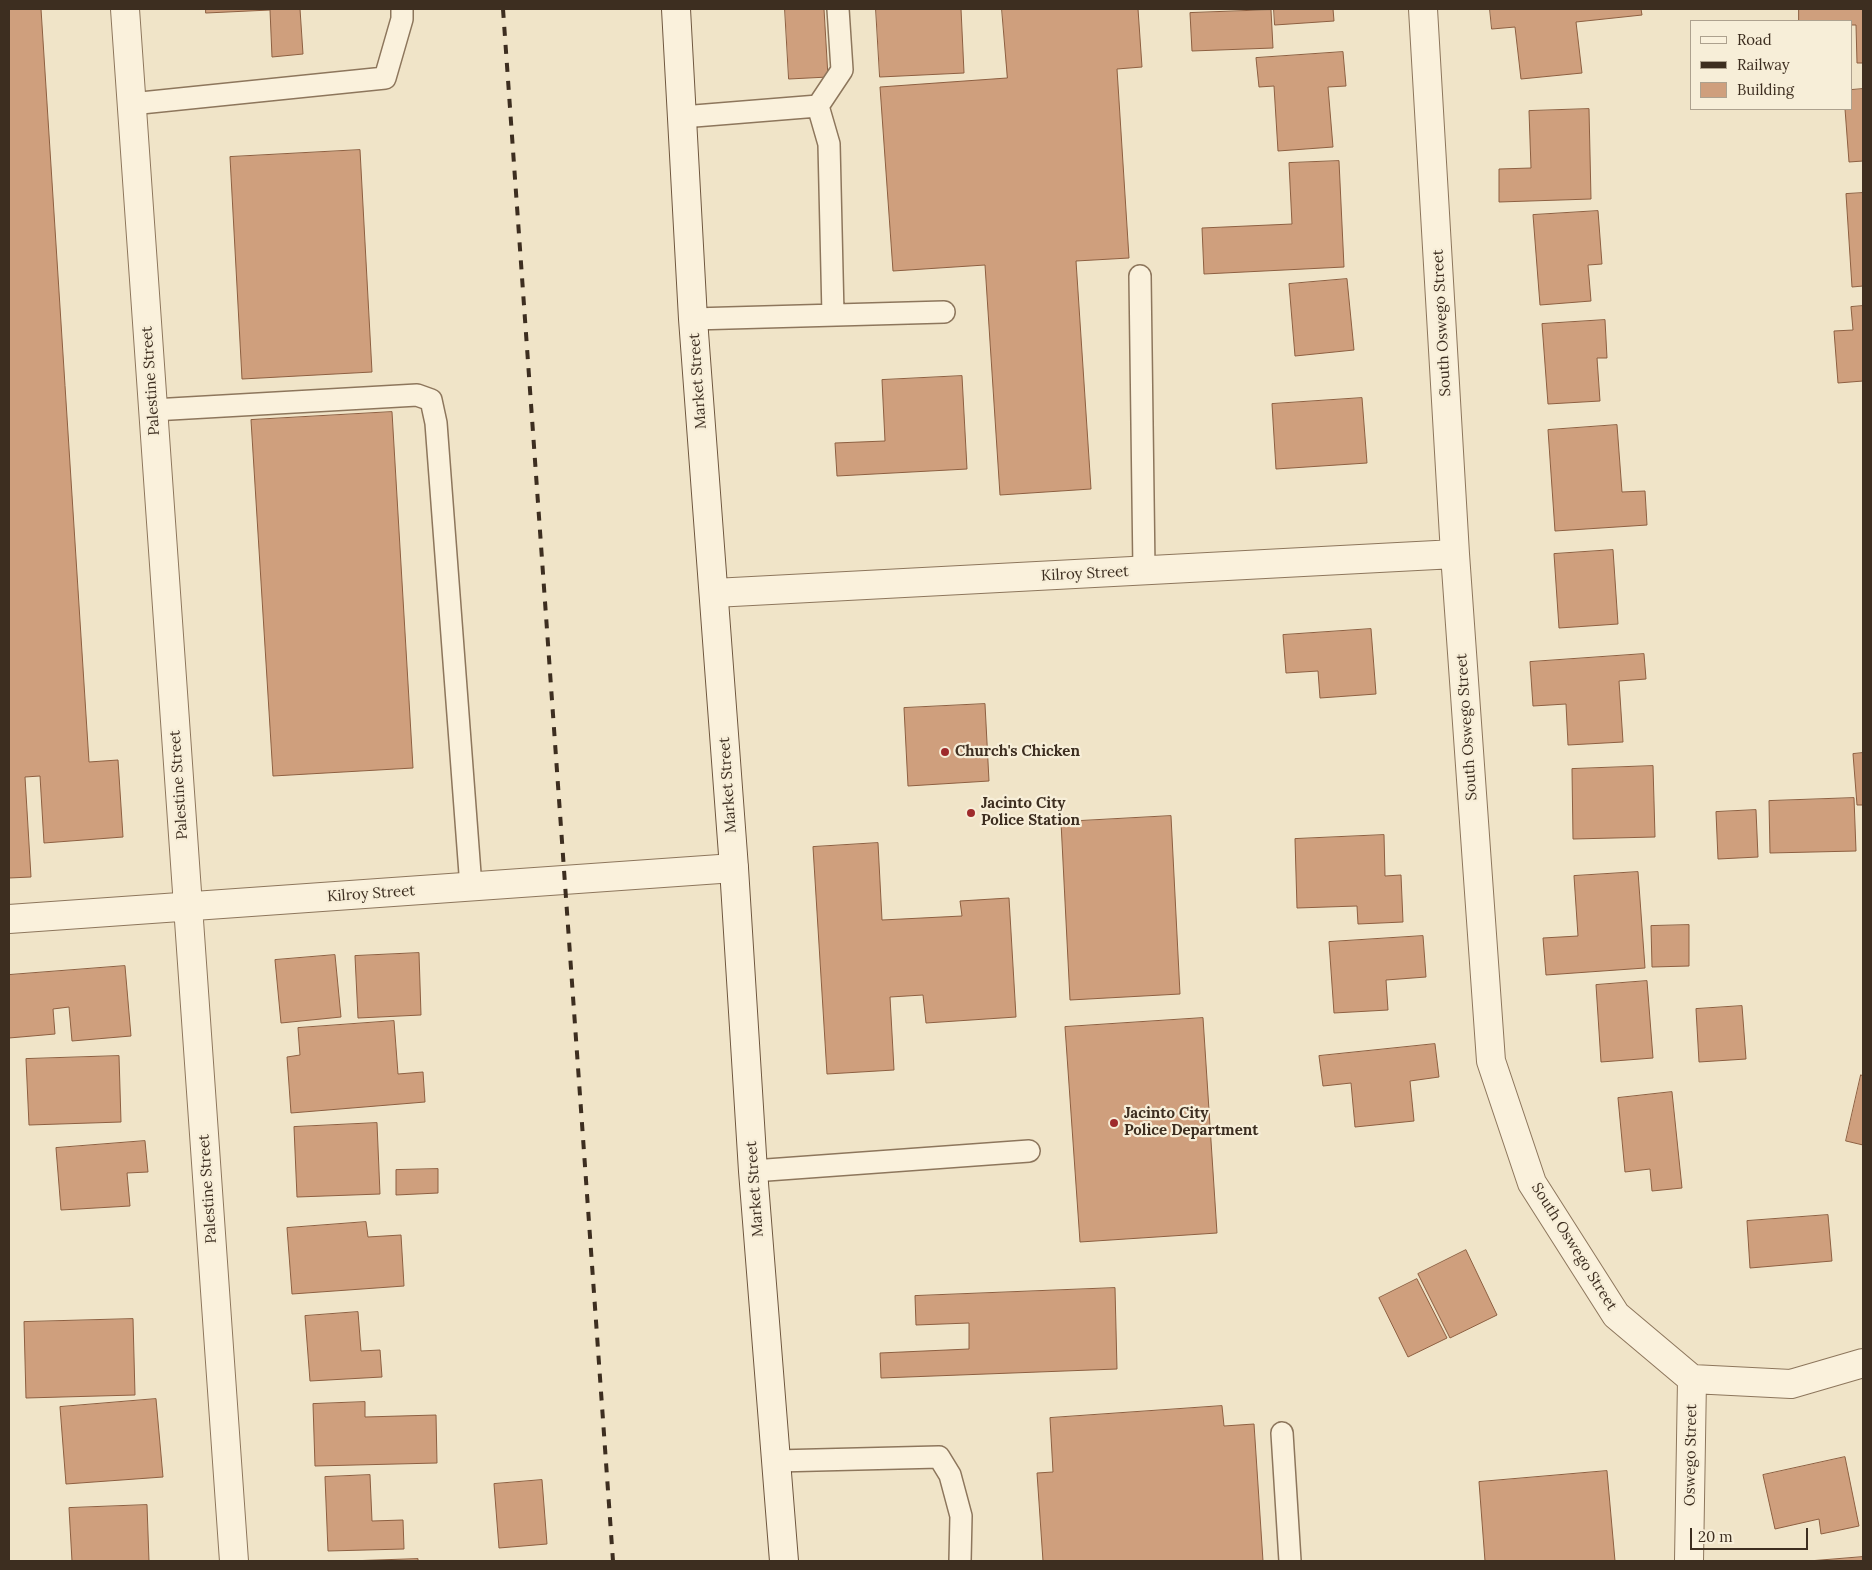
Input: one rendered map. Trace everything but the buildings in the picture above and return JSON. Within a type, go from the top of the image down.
[{"type":"street","name":"Palestine Street","points":[[124,9],[234,1561]]},
{"type":"street","name":"Market Street","points":[[676,9],[693,318],[734,868],[753,1171],[784,1561]]},
{"type":"street","name":"South Oswego Street","points":[[1423,9],[1455,554],[1491,1060],[1532,1183],[1616,1315],[1692,1379]]},
{"type":"street","name":"Kilroy Street","points":[[714,594],[1455,554]]},
{"type":"street","name":"Kilroy Street","points":[[9,919],[734,868]]},
{"type":"street","points":[[1692,1379],[1791,1384],[1863,1363]]},
{"type":"street","name":"Oswego Street","points":[[1689,1561],[1692,1379]]},
{"type":"lane","points":[[131,104],[384,78],[402,19],[402,9]]},
{"type":"lane","points":[[833,315],[829,144],[818,106],[842,70],[838,9]]},
{"type":"lane","points":[[682,118],[818,106]]},
{"type":"lane","points":[[1140,276],[1144,570]]},
{"type":"lane","points":[[693,318],[944,312]]},
{"type":"lane","points":[[153,410],[417,395],[431,400],[436,423],[470,887]]},
{"type":"lane","points":[[753,1171],[1029,1151]]},
{"type":"lane","points":[[1282,1433],[1290,1561]]},
{"type":"lane","points":[[776,1462],[938,1457],[950,1475],[961,1516],[960,1561]]},
{"type":"railway","points":[[503,9],[613,1561]]},
{"type":"place","name":"Church's Chicken","points":[[945,752]]},
{"type":"place","name":"Jacinto City Police Station","points":[[971,813]]},
{"type":"place","name":"Jacinto City Police Department","points":[[1114,1123]]}]
